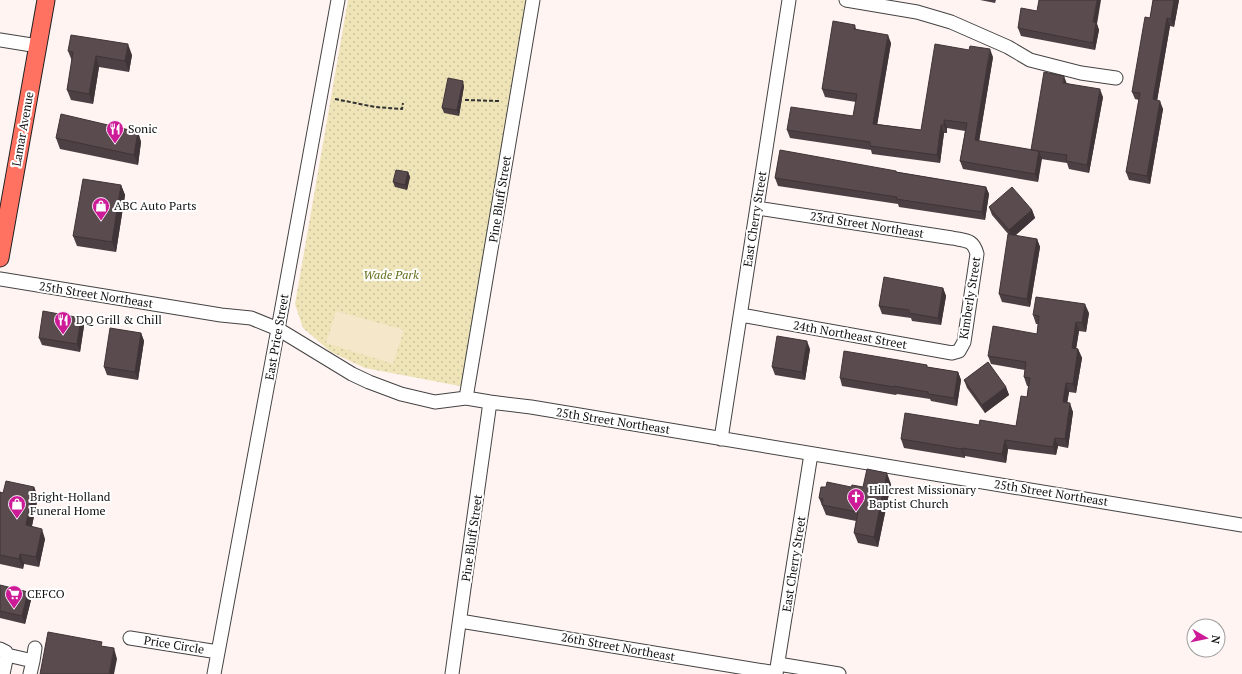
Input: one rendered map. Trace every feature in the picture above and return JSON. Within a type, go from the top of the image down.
[{"type":"main road","name":"Lamar Avenue","points":[[0,258],[46,0]]},
{"type":"street","name":"East Price Street","points":[[214,674],[338,0]]},
{"type":"street","name":"Pine Bluff Street","points":[[466,398],[533,0]]},
{"type":"street","name":"East Cherry Street","points":[[721,439],[789,0]]},
{"type":"street","points":[[846,0],[917,12],[951,22],[1000,44],[1030,60],[1081,73],[1116,78]]},
{"type":"street","points":[[0,40],[38,46]]},
{"type":"street","name":"23rd Street Northeast","points":[[757,208],[952,238],[971,243],[975,246]]},
{"type":"street","name":"Kimberly Street","points":[[959,351],[964,342],[978,254],[975,246]]},
{"type":"street","name":"25th Street Northeast","points":[[0,279],[251,318],[278,328],[352,374],[369,382],[402,394],[435,402],[466,398],[531,407],[1242,525]]},
{"type":"street","name":"24th Northeast Street","points":[[741,315],[952,353],[959,351]]},
{"type":"street","name":"Pine Bluff Street","points":[[452,674],[490,402]]},
{"type":"street","name":"East Cherry Street","points":[[776,670],[812,454]]},
{"type":"street","name":"26th Street Northeast","points":[[460,621],[776,670],[839,674]]},
{"type":"street","name":"Price Circle","points":[[130,638],[218,652]]},
{"type":"street","points":[[3,674],[3,652],[34,655],[30,674]]},
{"type":"path","points":[[335,99],[375,107],[402,109],[403,103]]},
{"type":"path","points":[[465,100],[499,101]]},
{"type":"green space","name":"Wade Park","points":[[348,0],[526,0],[465,387],[365,368],[331,352],[303,328],[295,304]]},
{"type":"shaded area","points":[[336,311],[404,330],[393,364],[326,343]]},
{"type":"building","points":[[1039,0],[1097,0],[1093,22],[1096,22],[1093,43],[1018,28],[1021,8],[1037,11]]},
{"type":"building","points":[[1153,0],[1174,0],[1171,19],[1167,18],[1153,99],[1160,101],[1147,176],[1126,172],[1140,93],[1132,92],[1145,17],[1150,18]]},
{"type":"building","points":[[833,21],[855,25],[854,29],[888,35],[873,124],[921,130],[935,44],[969,50],[970,46],[990,49],[975,140],[1039,151],[1035,174],[960,161],[967,123],[944,120],[944,125],[941,125],[937,155],[870,146],[870,142],[787,130],[791,107],[853,116],[857,94],[822,89]]},
{"type":"building","points":[[71,35],[128,44],[125,61],[96,56],[89,94],[67,90],[73,52],[68,51]]},
{"type":"building","points":[[1044,72],[1064,76],[1063,83],[1100,89],[1087,165],[1066,161],[1067,155],[1031,150]]},
{"type":"building","points":[[448,78],[463,81],[457,110],[442,108]]},
{"type":"building","points":[[61,114],[138,132],[134,155],[56,138]]},
{"type":"building","points":[[780,150],[986,187],[982,212],[775,178]]},
{"type":"building","points":[[396,170],[408,172],[405,185],[393,182]]},
{"type":"building","name":"ABC Auto Parts","points":[[83,179],[121,185],[112,242],[73,236]]},
{"type":"building","points":[[1012,187],[1032,210],[1009,230],[989,207]]},
{"type":"building","points":[[1008,234],[1037,239],[1027,299],[999,294]]},
{"type":"building","points":[[884,277],[943,288],[938,318],[909,313],[909,310],[879,306]]},
{"type":"building","points":[[1036,297],[1085,304],[1082,323],[1076,322],[1072,348],[1078,349],[1073,384],[1066,383],[1063,402],[1070,403],[1065,439],[1055,438],[1053,447],[1005,440],[1002,454],[901,439],[905,413],[979,425],[980,420],[1016,426],[1021,396],[1027,397],[1030,378],[1024,377],[1026,362],[988,356],[993,326],[1037,334],[1039,316],[1033,315]]},
{"type":"building","name":"DQ Grill & Chill","points":[[43,311],[81,318],[77,344],[39,338]]},
{"type":"building","points":[[110,328],[141,333],[135,372],[104,367]]},
{"type":"building","points":[[777,336],[807,341],[802,372],[772,367]]},
{"type":"building","points":[[844,351],[927,365],[927,367],[958,372],[954,398],[894,386],[840,378]]},
{"type":"building","points":[[988,362],[1006,387],[982,405],[964,380]]},
{"type":"building","name":"Hillcrest Missionary Baptist Church","points":[[867,469],[887,473],[874,537],[854,533],[858,512],[822,505],[823,499],[819,498],[821,487],[826,487],[827,482],[851,487],[852,485],[863,487]]},
{"type":"building","name":"Bright-Holland Funeral Home","points":[[6,481],[34,487],[26,525],[42,529],[36,557],[20,554],[19,559],[0,555],[0,492],[3,493]]},
{"type":"building","name":"CEFCO","points":[[0,585],[28,592],[22,616],[0,611]]},
{"type":"building","points":[[48,632],[102,642],[101,646],[114,648],[109,674],[40,674]]},
{"type":"place","name":"Sonic","points":[[115,144]]},
{"type":"place","name":"ABC Auto Parts","points":[[101,221]]},
{"type":"place","name":"DQ Grill & Chill","points":[[63,335]]},
{"type":"place","name":"Hillcrest Missionary Baptist Church","points":[[856,512]]},
{"type":"place","name":"Bright-Holland Funeral Home","points":[[17,519]]},
{"type":"place","name":"CEFCO","points":[[14,609]]}]
